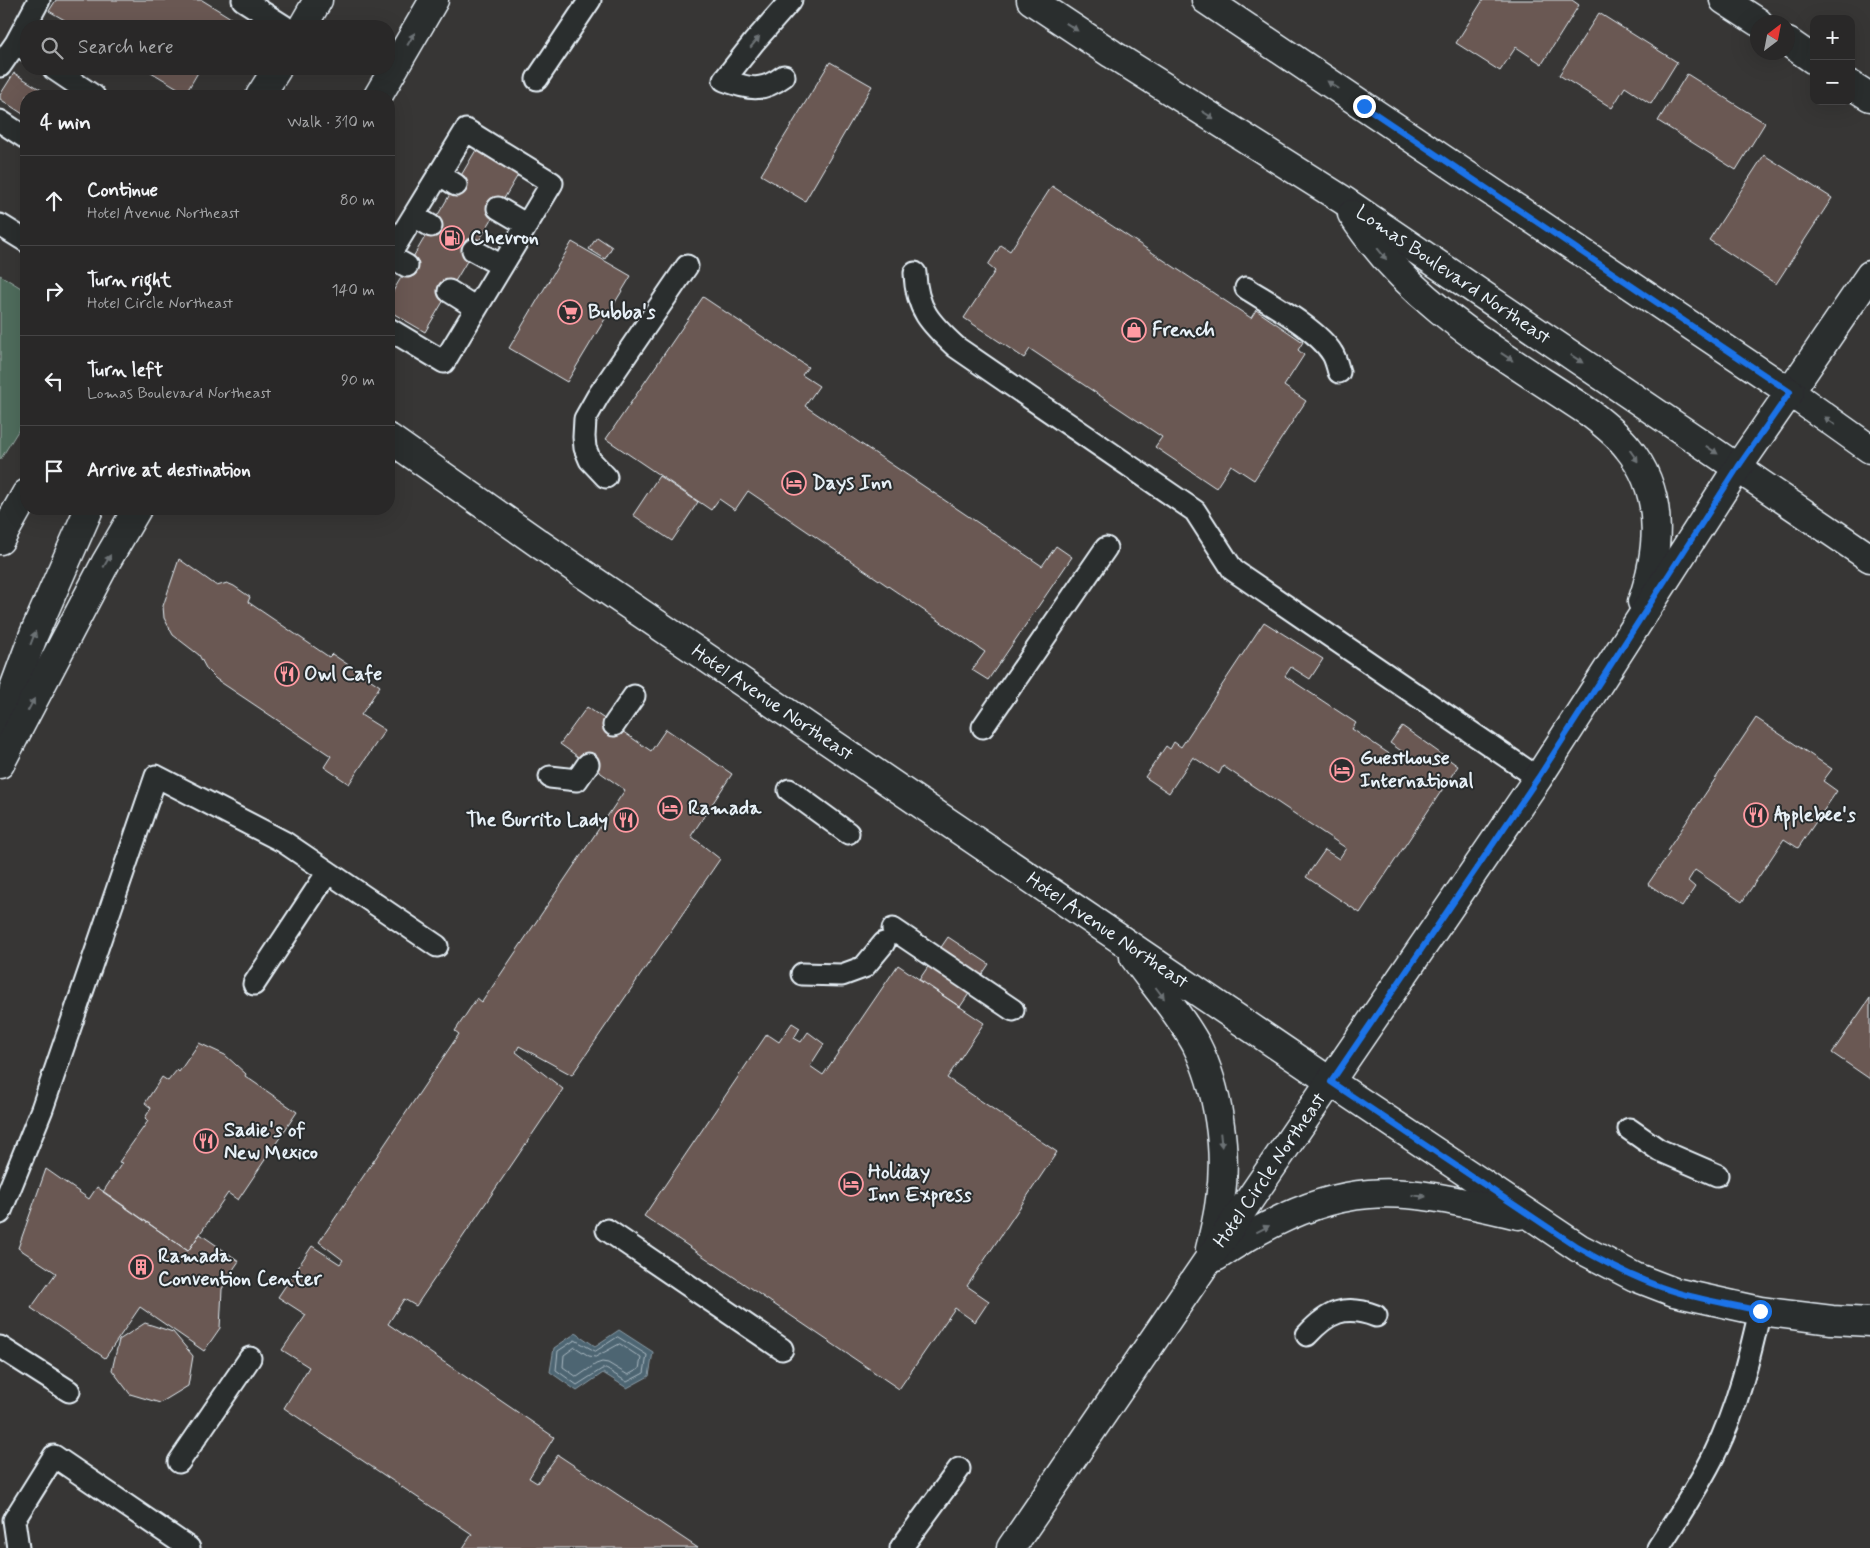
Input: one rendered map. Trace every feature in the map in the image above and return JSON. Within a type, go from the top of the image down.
[{"type":"street","points":[[306,20],[318,0]]},
{"type":"street","points":[[395,67],[434,0]]},
{"type":"street","name":"Lomas Boulevard Northeast","points":[[1031,0],[1112,54],[1343,200],[1870,558]]},
{"type":"street","points":[[1206,0],[1790,392],[1870,450]]},
{"type":"street","points":[[1724,0],[1750,17]]},
{"type":"street","points":[[1795,47],[1810,57]]},
{"type":"street","points":[[264,90],[273,75]]},
{"type":"street","points":[[382,90],[390,75]]},
{"type":"street","points":[[1855,88],[1870,97]]},
{"type":"street","points":[[1343,200],[1359,226],[1393,268],[1432,305],[1591,414],[1628,447],[1640,465],[1649,483],[1654,502],[1656,541],[1647,588],[1625,644]]},
{"type":"street","name":"Hotel Circle Northeast","points":[[1011,1548],[1538,778],[1738,467],[1870,275]]},
{"type":"street","name":"Hotel Avenue Northeast","points":[[395,442],[541,545],[1121,940],[1579,1248],[1635,1277],[1674,1292],[1760,1311],[1832,1320],[1870,1322]]},
{"type":"street","points":[[0,540],[20,505]]},
{"type":"street","points":[[0,751],[3,728],[14,688],[34,634],[86,515]]},
{"type":"street","points":[[0,764],[106,562],[133,515]]},
{"type":"street","points":[[1121,940],[1174,1011],[1195,1044],[1213,1090],[1220,1131],[1223,1173],[1221,1199],[1206,1263]]},
{"type":"street","points":[[1206,1263],[1238,1242],[1284,1219],[1337,1199],[1369,1194],[1406,1194],[1429,1197],[1535,1218]]},
{"type":"lane","points":[[31,20],[39,0]]},
{"type":"lane","points":[[242,0],[274,20]]},
{"type":"lane","points":[[537,79],[590,0]]},
{"type":"lane","points":[[784,76],[766,88],[754,89],[724,80],[791,0]]},
{"type":"lane","points":[[0,66],[20,47]]},
{"type":"lane","points":[[63,75],[85,90]]},
{"type":"lane","points":[[0,122],[20,134]]},
{"type":"lane","points":[[395,250],[423,221],[448,180],[466,130],[552,183],[444,362],[395,332]]},
{"type":"lane","points":[[498,208],[527,225]]},
{"type":"lane","points":[[0,224],[20,237]]},
{"type":"lane","points":[[473,250],[502,266]]},
{"type":"lane","points":[[395,259],[407,266]]},
{"type":"lane","points":[[606,477],[590,460],[585,448],[585,419],[598,396],[688,266]]},
{"type":"lane","points":[[915,273],[918,299],[925,313],[939,332],[956,347],[1196,511],[1233,570],[1538,778]]},
{"type":"lane","points":[[1246,288],[1309,330],[1322,341],[1333,354],[1339,372]]},
{"type":"lane","points":[[449,291],[476,308]]},
{"type":"lane","points":[[983,727],[1106,548]]},
{"type":"lane","points":[[614,725],[634,696]]},
{"type":"lane","points":[[550,776],[577,780],[588,764]]},
{"type":"lane","points":[[0,1213],[42,1109],[156,776],[284,842],[437,946]]},
{"type":"lane","points":[[789,790],[848,832]]},
{"type":"lane","points":[[254,984],[328,872]]},
{"type":"lane","points":[[802,974],[842,975],[864,967],[889,936],[1013,1010]]},
{"type":"lane","points":[[1629,1129],[1659,1150],[1717,1175]]},
{"type":"lane","points":[[607,1230],[782,1349]]},
{"type":"lane","points":[[1306,1335],[1323,1320],[1342,1310],[1354,1309],[1376,1316]]},
{"type":"lane","points":[[1658,1548],[1693,1495],[1721,1439],[1745,1373],[1760,1311]]},
{"type":"lane","points":[[0,1347],[69,1391]]},
{"type":"lane","points":[[179,1462],[250,1358]]},
{"type":"lane","points":[[18,1548],[14,1520],[54,1456],[189,1548]]},
{"type":"lane","points":[[901,1548],[959,1469]]},
{"type":"green space","points":[[0,275],[20,287],[20,428],[0,460]]},
{"type":"water","points":[[619,1330],[653,1352],[649,1376],[627,1388],[603,1373],[577,1391],[550,1372],[554,1348],[576,1333],[595,1346]]},
{"type":"building","points":[[56,0],[202,0],[231,18],[230,20],[65,20],[49,11]]},
{"type":"building","points":[[1483,0],[1572,0],[1579,5],[1542,64],[1516,47],[1500,71],[1456,43]]},
{"type":"building","points":[[1599,13],[1677,62],[1651,104],[1625,87],[1612,108],[1559,75]]},
{"type":"building","points":[[830,62],[872,86],[805,201],[761,175]]},
{"type":"building","points":[[14,73],[41,90],[20,90],[20,112],[0,99],[0,95]]},
{"type":"building","points":[[1687,74],[1765,123],[1736,170],[1658,121]]},
{"type":"building","points":[[156,75],[196,75],[188,90],[181,90]]},
{"type":"building","name":"Chevron","points":[[476,150],[518,175],[425,332],[395,314],[395,288]]},
{"type":"building","points":[[1764,155],[1832,198],[1776,284],[1709,240]]},
{"type":"building","name":"French","points":[[1052,186],[1251,318],[1256,310],[1303,342],[1298,350],[1304,355],[1284,386],[1306,401],[1254,480],[1231,465],[1216,488],[1155,447],[1162,437],[1030,349],[1024,358],[964,318],[995,271],[988,265],[1001,245],[1010,251]]},
{"type":"building","points":[[597,237],[612,247],[605,259],[589,249]]},
{"type":"building","name":"Bubba's","points":[[572,242],[631,276],[567,382],[509,348]]},
{"type":"building","name":"Days Inn","points":[[703,297],[808,367],[802,375],[819,386],[805,406],[1042,566],[1056,546],[1072,557],[988,680],[972,670],[985,652],[748,491],[735,510],[719,499],[711,510],[606,439]]},
{"type":"building","points":[[659,476],[698,502],[672,541],[633,515]]},
{"type":"building","name":"Owl Cafe","points":[[179,559],[217,586],[227,583],[234,586],[250,597],[248,602],[329,657],[332,654],[380,686],[361,715],[385,730],[349,784],[324,767],[331,756],[216,679],[207,670],[199,655],[173,635],[164,618],[163,606]]},
{"type":"building","name":"Guesthouse International","points":[[1264,622],[1323,659],[1310,679],[1291,667],[1285,676],[1356,723],[1352,729],[1403,763],[1407,755],[1390,743],[1402,726],[1458,766],[1360,913],[1306,877],[1325,850],[1339,859],[1346,848],[1223,766],[1219,774],[1193,757],[1169,793],[1145,777],[1166,746],[1170,749],[1174,742],[1181,747]]},
{"type":"building","points":[[587,707],[651,751],[666,729],[732,774],[691,836],[720,859],[572,1075],[519,1046],[516,1052],[563,1089],[416,1306],[404,1299],[388,1324],[554,1437],[529,1478],[537,1483],[558,1455],[698,1548],[463,1548],[472,1534],[284,1408],[309,1367],[282,1350],[306,1315],[278,1297],[312,1246],[340,1264],[343,1260],[319,1242],[459,1034],[455,1031],[477,998],[482,1002],[625,790],[560,744]]},
{"type":"building","name":"Applebee's","points":[[1756,718],[1832,769],[1823,781],[1837,791],[1798,848],[1784,839],[1742,902],[1695,870],[1688,881],[1695,887],[1682,907],[1648,884],[1670,852],[1667,851]]},
{"type":"building","points":[[948,937],[989,964],[960,1007],[919,980]]},
{"type":"building","name":"Holiday Inn Express","points":[[898,965],[984,1023],[947,1078],[1057,1152],[967,1286],[989,1301],[975,1322],[955,1308],[899,1389],[644,1216],[767,1034],[779,1042],[792,1023],[800,1028],[794,1038],[801,1042],[808,1032],[824,1044],[810,1066],[823,1075]]},
{"type":"building","points":[[1870,998],[1870,1079],[1832,1053]]},
{"type":"building","name":"Sadie's of New Mexico","points":[[199,1043],[225,1055],[246,1074],[245,1076],[297,1112],[238,1200],[228,1193],[188,1251],[103,1192],[122,1163],[119,1162],[148,1121],[145,1118],[151,1108],[145,1103],[162,1077],[168,1081],[177,1070],[179,1072]]},
{"type":"building","name":"Ramada Convention Center","points":[[46,1169],[89,1199],[97,1187],[188,1251],[200,1234],[239,1261],[222,1289],[220,1328],[204,1351],[140,1307],[105,1358],[31,1308],[56,1273],[18,1248]]},
{"type":"building","points":[[145,1323],[173,1332],[193,1356],[188,1386],[160,1403],[130,1394],[112,1370],[119,1340]]},
{"type":"place","name":"Chevron","points":[[452,238]]},
{"type":"place","name":"Bubba's","points":[[570,312]]},
{"type":"place","name":"French","points":[[1134,330]]},
{"type":"place","name":"Days Inn","points":[[794,483]]},
{"type":"place","name":"Owl Cafe","points":[[287,674]]},
{"type":"place","name":"Guesthouse International","points":[[1342,770]]},
{"type":"place","name":"Ramada","points":[[670,808]]},
{"type":"place","name":"Applebee's","points":[[1756,815]]},
{"type":"place","name":"The Burrito Lady","points":[[626,820]]},
{"type":"place","name":"Sadie's of New Mexico","points":[[206,1141]]},
{"type":"place","name":"Holiday Inn Express","points":[[851,1184]]},
{"type":"place","name":"Ramada Convention Center","points":[[141,1267]]},
{"type":"route","points":[[1364,106],[1790,392],[1738,467],[1538,778],[1331,1082],[1579,1248],[1605,1263],[1674,1292],[1760,1311]]}]
